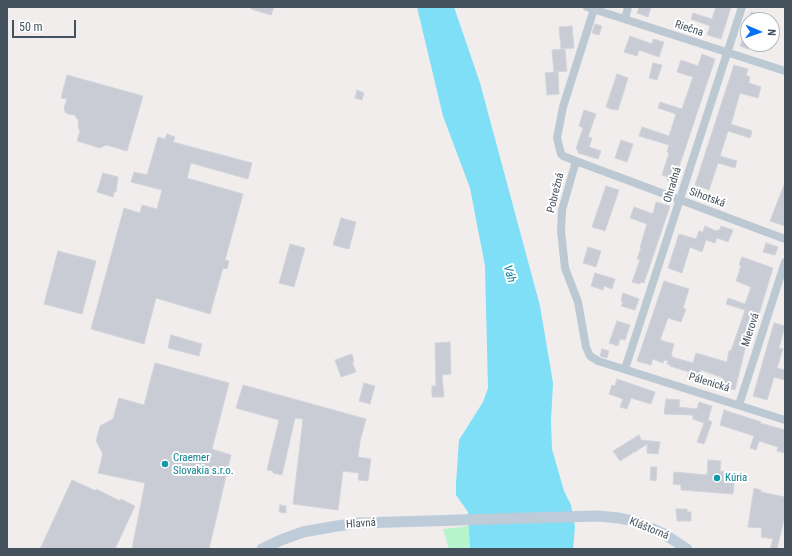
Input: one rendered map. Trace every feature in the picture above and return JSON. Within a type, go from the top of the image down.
[{"type":"street","points":[[625,19],[628,7]]},
{"type":"street","name":"Ohradná","points":[[625,369],[742,7]]},
{"type":"street","name":"Riečna","points":[[590,8],[785,71]]},
{"type":"street","name":"Pobrežná","points":[[590,8],[563,107],[557,138],[561,154],[576,161],[560,220],[565,268],[578,302],[586,347],[590,356],[595,360],[625,369]]},
{"type":"street","name":"Sihotská","points":[[576,161],[785,238]]},
{"type":"street","name":"Mierová","points":[[739,404],[785,262]]},
{"type":"street","name":"Pálenická","points":[[625,369],[739,404],[785,420]]},
{"type":"street","name":"Kláštorná","points":[[463,520],[583,516],[608,517],[637,522],[664,534],[687,549]]},
{"type":"street","name":"Hlavná","points":[[262,549],[297,534],[337,526],[383,522],[463,520]]},
{"type":"green space","points":[[469,526],[470,549],[449,549],[443,529]]},
{"type":"water","name":"Váh","points":[[417,7],[454,7],[480,83],[540,306],[553,383],[551,421],[552,449],[564,491],[571,505],[575,527],[573,549],[470,549],[468,512],[456,495],[456,484],[459,440],[483,402],[488,388],[485,266],[470,188],[443,116]]},
{"type":"building","points":[[251,7],[274,7],[271,15],[251,9]]},
{"type":"building","points":[[639,7],[651,7],[648,17],[637,13]]},
{"type":"building","points":[[716,7],[731,7],[721,39],[707,35],[710,26],[691,19],[693,13],[712,19]]},
{"type":"building","points":[[595,24],[602,26],[599,35],[592,33]]},
{"type":"building","points":[[572,26],[574,48],[561,49],[559,27]]},
{"type":"building","points":[[630,36],[652,44],[653,39],[664,42],[659,57],[639,50],[637,56],[624,52]]},
{"type":"building","points":[[565,49],[567,71],[555,72],[558,72],[559,94],[547,95],[545,73],[554,72],[552,50]]},
{"type":"building","points":[[702,54],[715,59],[674,182],[667,180],[668,177],[662,175],[669,153],[667,152],[669,145],[639,136],[642,127],[669,136],[676,114],[658,108],[660,102],[682,109],[693,77],[677,72],[681,60],[698,66]]},
{"type":"building","points":[[653,63],[662,65],[657,80],[649,78]]},
{"type":"building","points":[[734,65],[748,69],[746,75],[750,77],[749,83],[761,87],[758,98],[740,93],[731,124],[752,131],[750,138],[728,131],[720,156],[737,161],[735,168],[718,163],[709,190],[695,185]]},
{"type":"building","points":[[617,74],[628,78],[618,110],[614,110],[606,107]]},
{"type":"building","points":[[67,75],[143,96],[127,151],[106,145],[100,148],[77,141],[80,131],[78,127],[79,122],[75,115],[65,112],[64,108],[67,99],[61,98]]},
{"type":"building","points":[[357,90],[364,93],[362,100],[355,98]]},
{"type":"building","points":[[584,110],[596,114],[588,137],[592,138],[589,147],[601,151],[598,159],[578,153],[578,150],[576,149],[583,128],[579,126]]},
{"type":"building","points":[[167,134],[175,137],[173,142],[252,163],[248,179],[191,163],[187,178],[243,194],[225,260],[229,261],[227,269],[223,268],[210,314],[156,298],[144,344],[91,329],[124,208],[140,213],[142,205],[157,209],[162,190],[131,182],[134,172],[147,175],[158,137],[165,139]]},
{"type":"building","points":[[621,140],[633,144],[627,162],[615,158]]},
{"type":"building","points":[[103,173],[118,177],[116,192],[114,192],[113,197],[97,192]]},
{"type":"building","points":[[785,185],[785,226],[770,221]]},
{"type":"building","points":[[606,186],[619,190],[605,231],[592,227]]},
{"type":"building","points":[[656,202],[670,206],[644,283],[641,282],[640,284],[632,282],[640,260],[637,259],[647,224],[630,218],[634,207],[653,214]]},
{"type":"building","points":[[341,218],[356,222],[349,249],[333,245]]},
{"type":"building","points":[[705,226],[716,231],[720,230],[721,226],[733,230],[728,242],[717,238],[715,243],[706,240],[702,252],[690,247],[682,273],[668,268],[679,234],[696,239],[699,231],[703,232]]},
{"type":"building","points":[[766,243],[778,247],[775,255],[763,252]]},
{"type":"building","points":[[290,244],[305,248],[294,287],[279,283]]},
{"type":"building","points":[[588,247],[601,251],[596,267],[583,263]]},
{"type":"building","points":[[58,251],[96,261],[82,314],[44,304]]},
{"type":"building","points":[[742,257],[773,268],[756,324],[746,345],[735,390],[721,386],[723,378],[701,370],[697,381],[687,378],[689,372],[670,366],[667,364],[668,361],[664,360],[663,363],[653,359],[651,365],[637,361],[664,281],[689,289],[683,308],[686,309],[681,322],[668,318],[660,340],[674,344],[671,355],[672,357],[693,363],[696,353],[727,362],[729,351],[731,351],[745,310],[726,304],[728,298],[745,304],[751,287],[736,281],[741,266],[739,265]]},
{"type":"building","points":[[595,273],[615,279],[612,289],[604,286],[603,290],[591,286]]},
{"type":"building","points":[[623,293],[639,299],[635,310],[621,306],[623,302],[621,301]]},
{"type":"building","points":[[617,321],[630,325],[625,340],[620,339],[618,346],[609,343]]},
{"type":"building","points":[[774,323],[785,326],[779,348],[783,349],[777,368],[785,370],[785,380],[774,377],[767,400],[753,396]]},
{"type":"building","points":[[171,335],[202,344],[199,356],[168,348]]},
{"type":"building","points":[[450,342],[451,374],[442,375],[444,397],[432,397],[432,386],[436,386],[435,343]]},
{"type":"building","points":[[602,349],[609,351],[607,358],[600,356]]},
{"type":"building","points":[[352,354],[354,362],[352,362],[356,372],[341,377],[335,360]]},
{"type":"building","name":"Craemer Slovakia s.r.o.","points":[[155,363],[229,383],[212,449],[231,455],[209,549],[132,549],[145,483],[98,473],[103,454],[96,441],[100,426],[113,419],[119,398],[144,405]]},
{"type":"building","points":[[617,379],[655,392],[651,404],[631,398],[627,409],[620,407],[623,399],[609,394],[612,385],[615,386]]},
{"type":"building","points":[[364,383],[375,386],[370,404],[359,401]]},
{"type":"building","points":[[243,385],[366,419],[360,441],[358,457],[371,459],[368,481],[358,480],[359,473],[343,471],[338,510],[293,504],[303,419],[295,418],[282,475],[267,470],[279,420],[236,408]]},
{"type":"building","points":[[666,399],[680,400],[679,407],[697,409],[699,402],[712,406],[708,420],[712,422],[704,444],[697,442],[704,423],[693,419],[693,415],[664,414]]},
{"type":"building","points":[[724,410],[785,430],[785,453],[777,451],[778,447],[759,441],[756,450],[750,448],[754,436],[720,425]]},
{"type":"building","points":[[639,435],[641,440],[660,442],[658,454],[647,453],[647,444],[635,452],[632,452],[633,453],[620,461],[613,451]]},
{"type":"building","name":"Kúria","points":[[708,460],[721,461],[720,471],[735,473],[733,494],[681,490],[681,485],[673,484],[674,472],[707,475]]},
{"type":"building","points":[[651,467],[657,467],[656,481],[650,480]]},
{"type":"building","points":[[72,480],[135,506],[115,549],[40,549]]},
{"type":"building","points":[[754,488],[761,490],[761,492],[785,497],[785,515],[777,549],[770,549],[773,539],[761,537],[762,528],[748,527]]},
{"type":"building","points":[[280,505],[286,506],[286,513],[279,512]]},
{"type":"building","points":[[676,509],[687,509],[687,512],[691,512],[691,521],[677,521]]},
{"type":"place","name":"Craemer Slovakia s.r.o.","points":[[165,464]]},
{"type":"place","name":"Kúria","points":[[717,478]]}]
